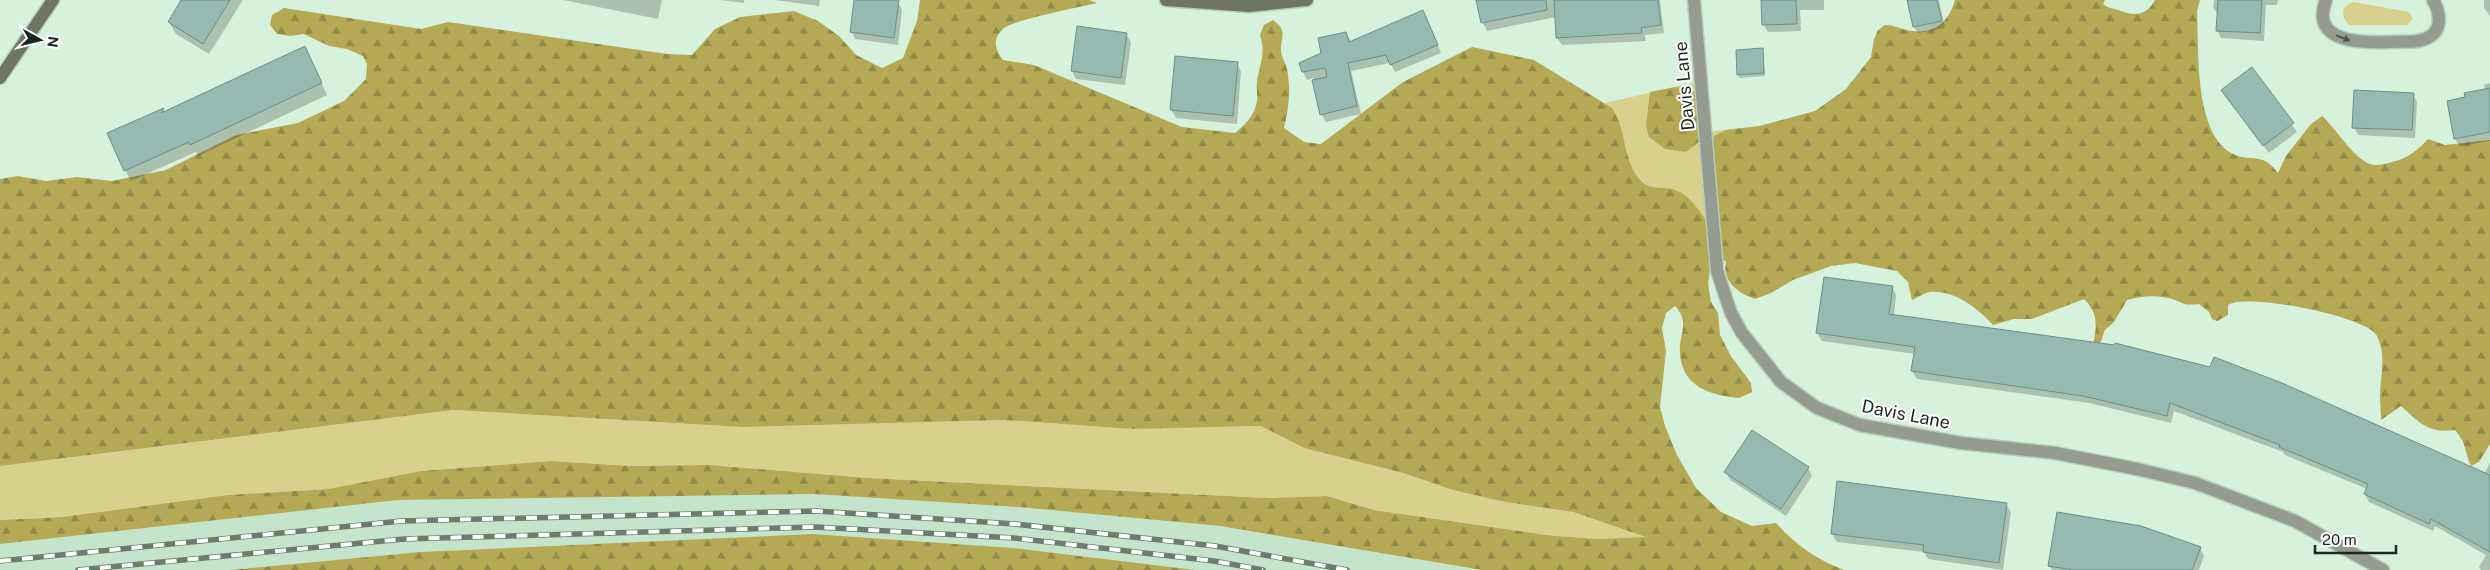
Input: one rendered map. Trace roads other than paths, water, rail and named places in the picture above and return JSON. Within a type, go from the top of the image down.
[{"type":"main road","points":[[0,78],[53,0]]},
{"type":"main road","points":[[1166,0],[1249,6],[1307,0]]},
{"type":"street","name":"Davis Lane","points":[[1694,0],[1717,271],[1731,313],[1742,333],[1781,382],[1817,408],[1860,425],[1962,443],[2055,453],[2137,469],[2195,484],[2295,521],[2383,570]]},
{"type":"street","points":[[2326,0],[2324,20],[2328,30],[2341,38],[2363,43],[2417,41],[2430,37],[2438,26],[2440,18],[2433,0]]},
{"type":"railway","points":[[0,561],[401,521],[816,511],[1015,524],[1215,546],[1347,570]]},
{"type":"railway","points":[[78,570],[404,539],[815,527],[1014,538],[1214,561],[1263,570]]}]
